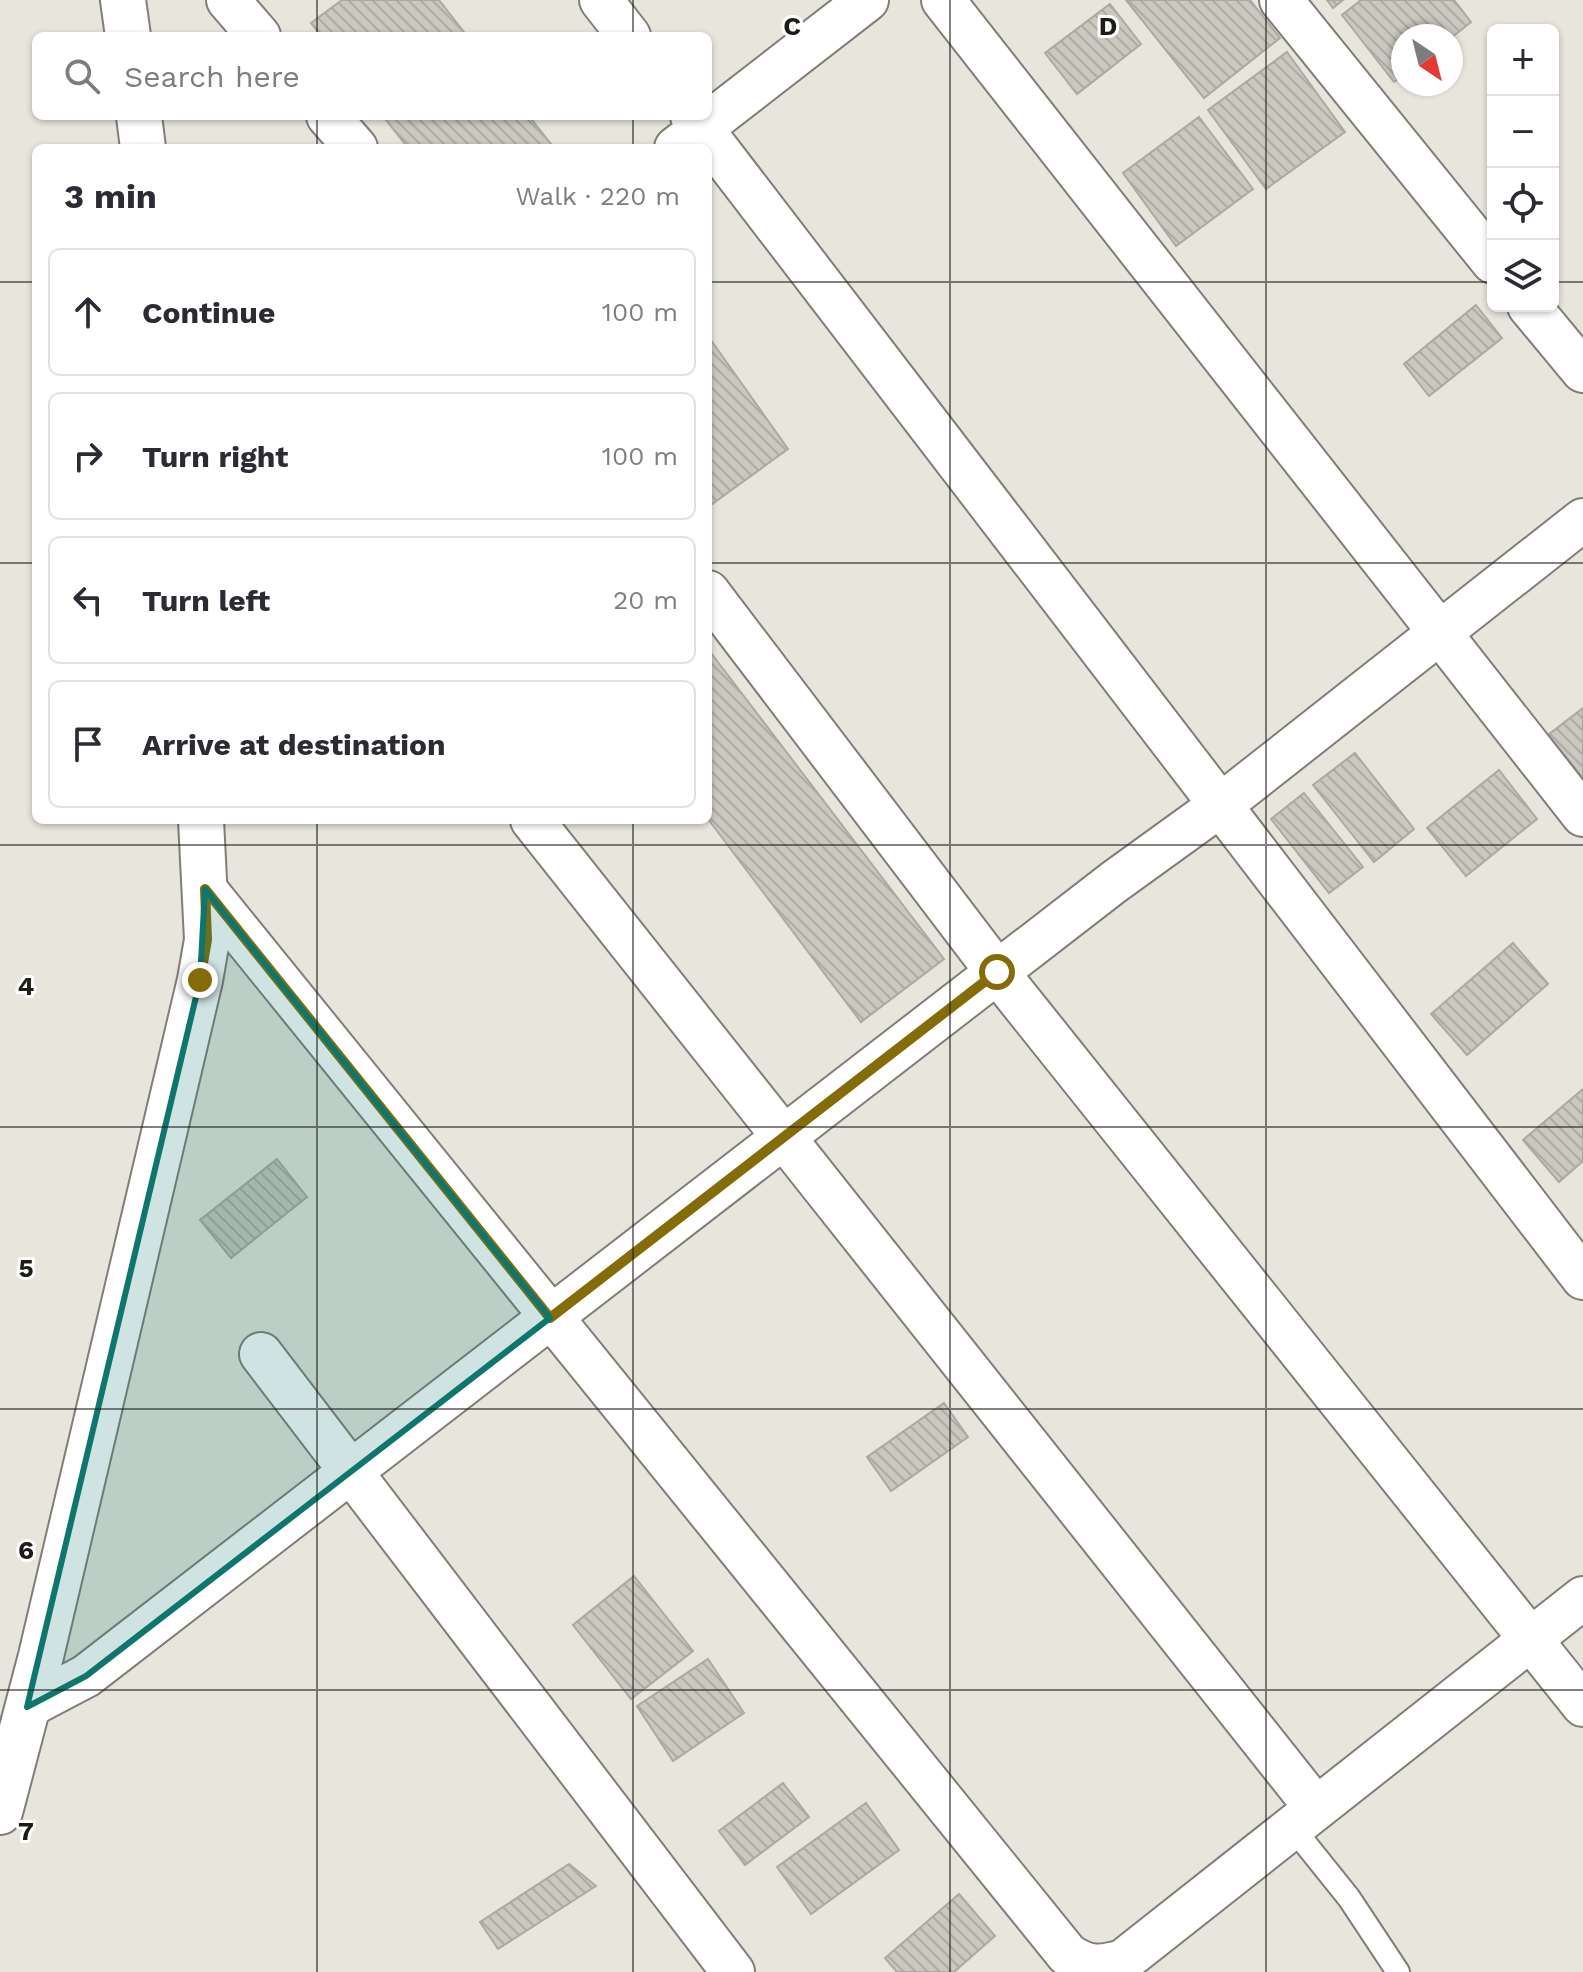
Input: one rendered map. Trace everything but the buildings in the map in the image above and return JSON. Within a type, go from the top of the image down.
[{"type":"main road","points":[[123,0],[127,32]]},
{"type":"main road","points":[[140,120],[142,144]]},
{"type":"main road","points":[[0,1812],[200,980],[207,940],[201,824]]},
{"type":"street","points":[[228,0],[256,32]]},
{"type":"street","points":[[601,0],[626,32]]},
{"type":"street","points":[[712,115],[867,0]]},
{"type":"street","points":[[943,0],[1583,815]]},
{"type":"street","points":[[1281,0],[1487,255]]},
{"type":"street","points":[[332,120],[352,144]]},
{"type":"street","points":[[712,159],[1222,804],[1583,1278]]},
{"type":"street","points":[[1534,312],[1583,371]]},
{"type":"street","points":[[27,1707],[86,1676],[997,972],[1222,804],[1583,520]]},
{"type":"street","points":[[712,597],[997,972],[1583,1705]]},
{"type":"street","points":[[535,824],[784,1137],[1304,1817]]},
{"type":"street","points":[[205,889],[1067,1954],[1082,1964],[1100,1968],[1123,1961],[1583,1598]]},
{"type":"street","points":[[261,1354],[733,1972]]},
{"type":"lane","points":[[1304,1817],[1349,1898],[1398,1972]]},
{"type":"highlighted area","points":[[205,889],[550,1318],[86,1676],[27,1707],[200,980]]},
{"type":"route","points":[[200,980],[207,940],[205,889],[550,1318],[997,972]]}]
